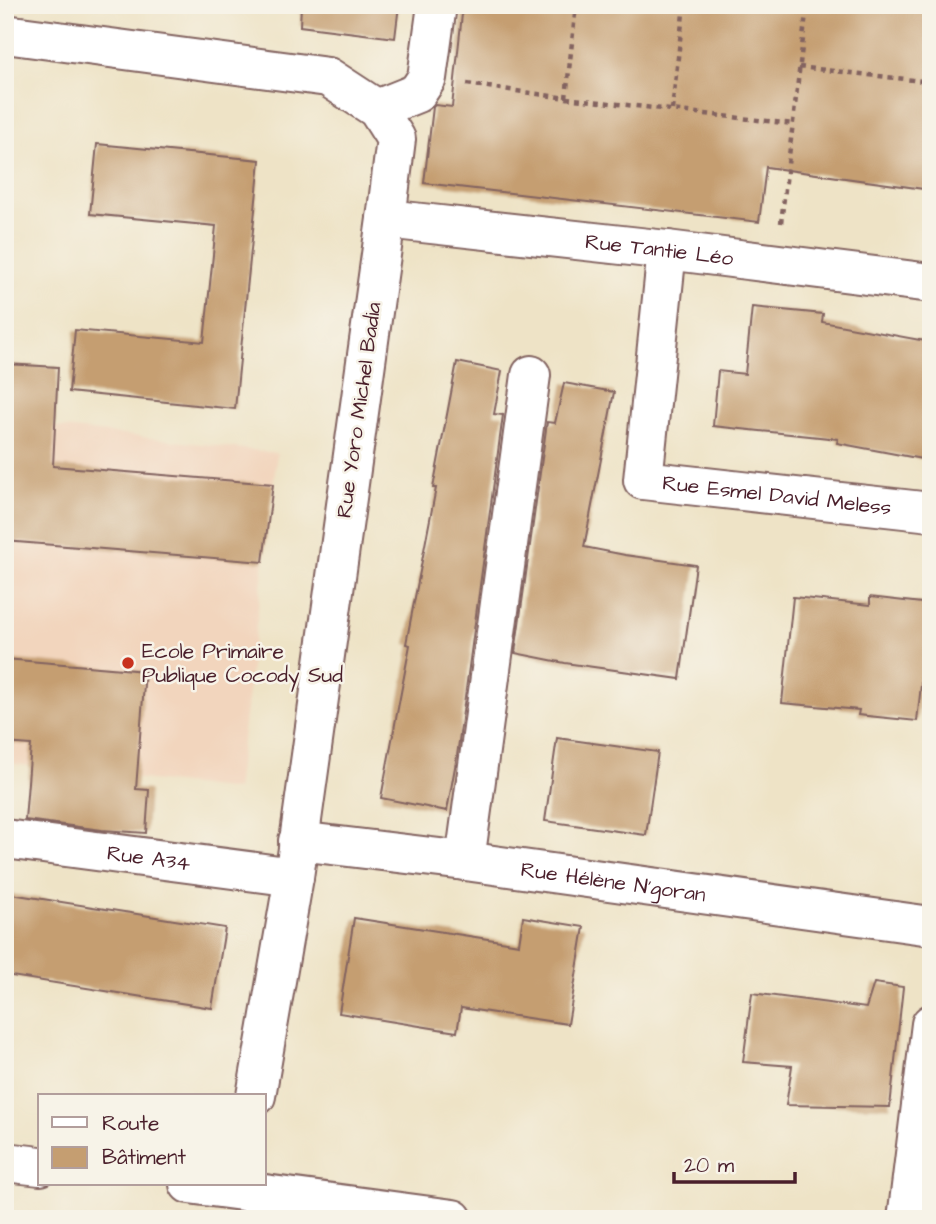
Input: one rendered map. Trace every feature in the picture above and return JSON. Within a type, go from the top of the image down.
[{"type":"street","points":[[377,109],[417,93],[427,78],[436,5]]},
{"type":"street","name":"Rue Yoro Michel Badia","points":[[5,34],[328,77],[377,109],[396,139],[295,859],[256,1094]]},
{"type":"street","name":"Rue Tantie Léo","points":[[386,219],[931,283]]},
{"type":"street","name":"Rue Esmel David Meless","points":[[667,250],[643,480],[931,512]]},
{"type":"street","points":[[466,862],[531,375]]},
{"type":"street","name":"Rue A34","points":[[5,839],[295,859]]},
{"type":"street","name":"Rue Hélène N'goran","points":[[295,859],[466,862],[931,926]]},
{"type":"street","points":[[907,1219],[931,1024]]},
{"type":"street","points":[[5,1162],[38,1166]]},
{"type":"street","points":[[197,1186],[239,1197],[453,1219]]},
{"type":"path","points":[[566,98],[576,5]]},
{"type":"path","points":[[672,110],[684,5]]},
{"type":"path","points":[[776,264],[807,5]]},
{"type":"path","points":[[799,67],[931,82]]},
{"type":"path","points":[[427,78],[566,98],[793,124]]},
{"type":"shaded area","name":"Ecole Primaire Publique Cocody Sud","points":[[5,421],[277,453],[236,790],[5,763]]},
{"type":"building","points":[[301,5],[399,5],[395,38],[300,26]]},
{"type":"building","points":[[463,5],[931,5],[931,190],[766,167],[759,222],[424,183],[433,107],[452,107]]},
{"type":"building","points":[[97,144],[260,160],[235,409],[69,392],[75,330],[204,342],[216,226],[90,214]]},
{"type":"building","points":[[752,307],[823,314],[822,322],[931,342],[931,415],[922,459],[837,443],[838,439],[713,426],[718,371],[745,374]]},
{"type":"building","points":[[457,362],[502,371],[494,414],[503,415],[457,756],[447,811],[381,798],[410,645],[406,644]]},
{"type":"building","points":[[5,364],[58,367],[53,466],[273,484],[263,562],[5,541]]},
{"type":"building","points":[[564,383],[614,392],[584,547],[696,565],[680,679],[515,653],[547,422],[555,423]]},
{"type":"building","points":[[793,597],[870,605],[870,597],[930,604],[917,721],[858,715],[859,710],[782,703]]},
{"type":"building","points":[[5,659],[145,671],[136,789],[149,790],[146,833],[25,820],[31,745],[5,743]]},
{"type":"building","points":[[557,738],[658,752],[646,835],[545,821]]},
{"type":"building","points":[[5,893],[225,928],[212,1008],[5,975]]},
{"type":"building","points":[[523,917],[584,927],[568,1024],[461,1008],[457,1032],[339,1013],[354,918],[519,944]]},
{"type":"building","points":[[874,983],[903,987],[890,1107],[786,1105],[792,1066],[743,1062],[752,993],[866,1008]]},
{"type":"place","name":"Ecole Primaire Publique Cocody Sud","points":[[128,663]]}]
